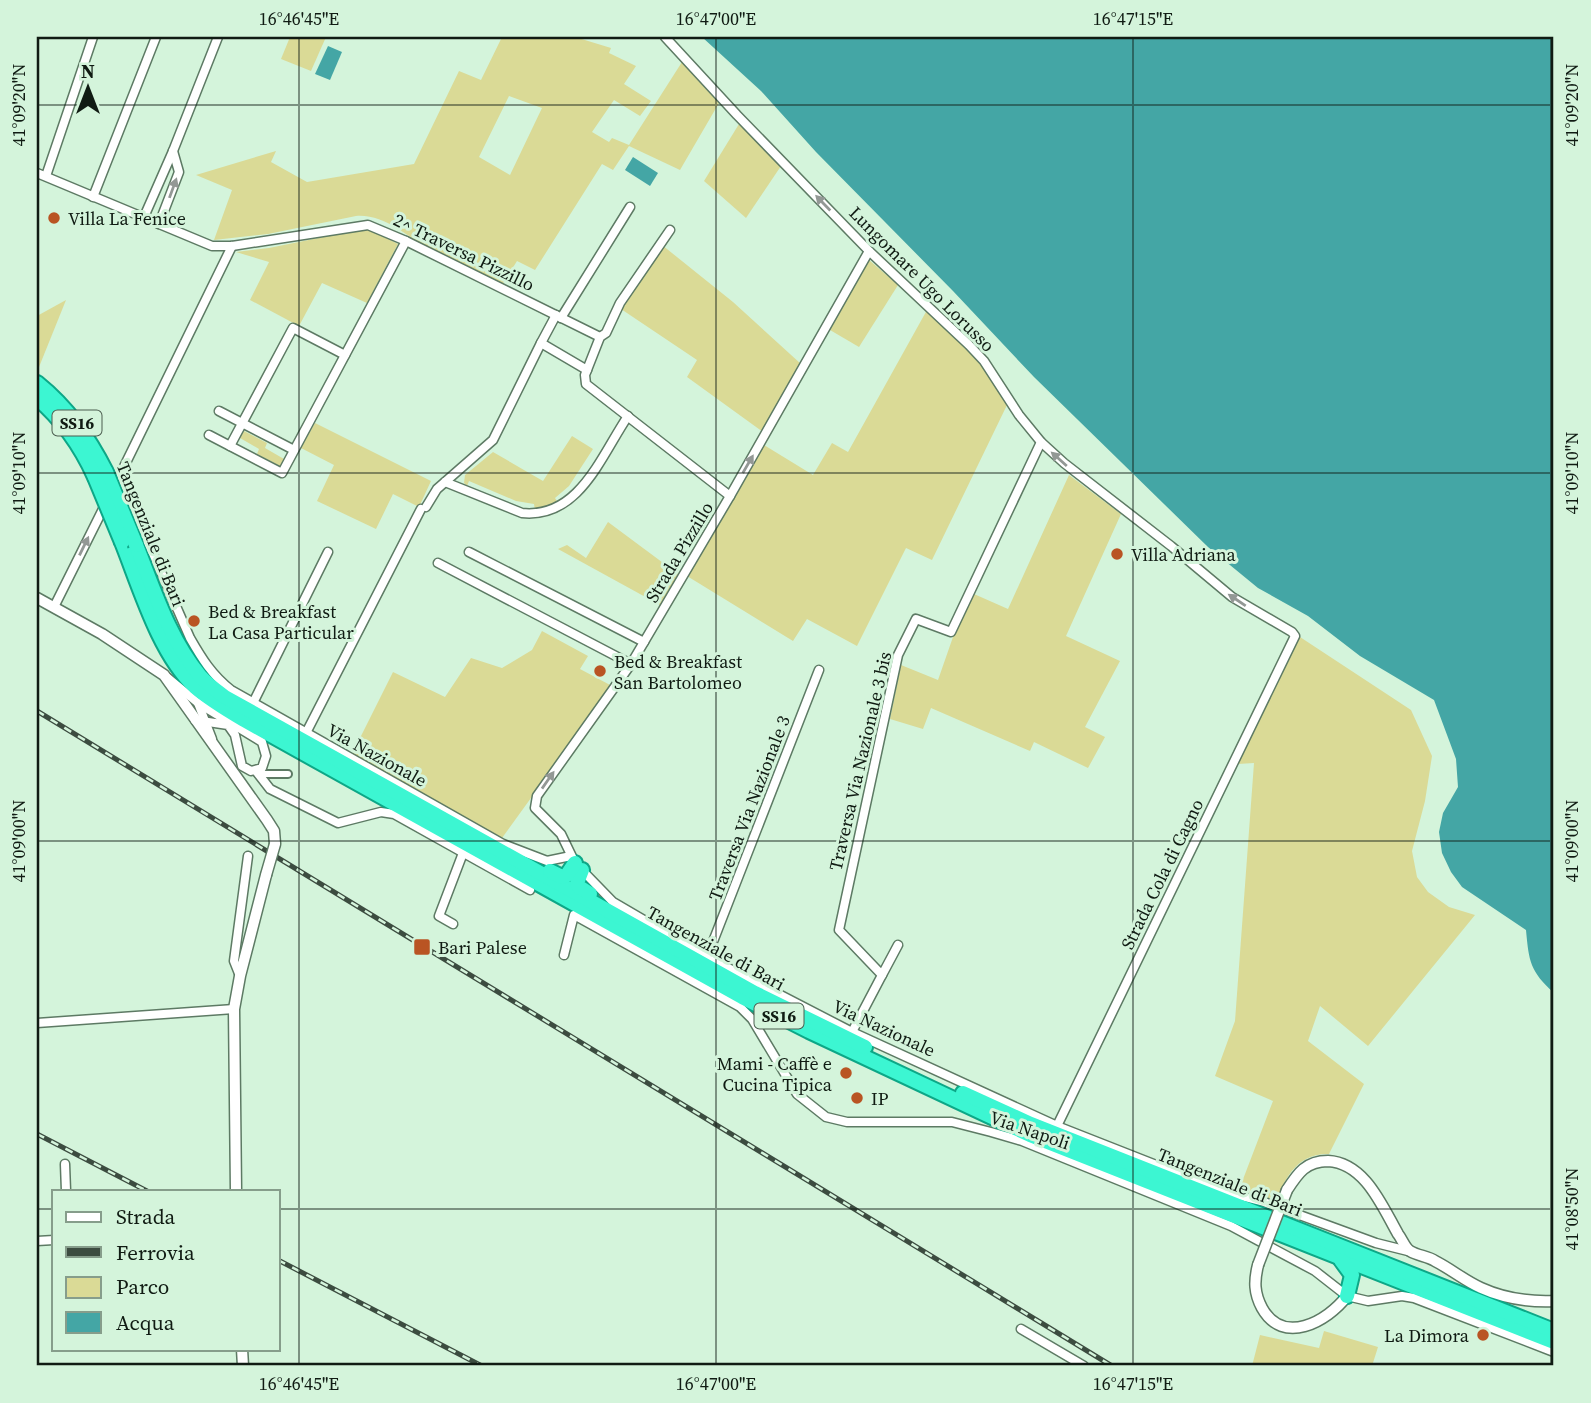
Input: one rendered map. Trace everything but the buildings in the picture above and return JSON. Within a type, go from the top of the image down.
[{"type":"highway","name":"Tangenziale di Bari","points":[[37,383],[73,417],[86,434],[107,475],[157,629],[175,661],[194,685],[219,706],[808,1031],[1030,1135],[1554,1342]]},
{"type":"highway","name":"Tangenziale di Bari","points":[[37,398],[107,475]]},
{"type":"highway","name":"Tangenziale di Bari","points":[[129,544],[185,656],[202,678],[225,697],[755,993],[1031,1124],[1520,1318],[1541,1321],[1554,1328]]},
{"type":"highway","points":[[495,848],[523,857],[562,877],[567,875],[576,863]]},
{"type":"highway","points":[[576,863],[579,887],[594,896],[602,908]]},
{"type":"highway","points":[[1340,1259],[1352,1275],[1349,1290]]},
{"type":"highway","points":[[1349,1290],[1365,1274],[1380,1275]]},
{"type":"street","points":[[41,175],[93,37]]},
{"type":"street","points":[[93,197],[156,37]]},
{"type":"street","points":[[144,217],[218,37]]},
{"type":"street","name":"Lungomare Ugo Lorusso","points":[[665,37],[869,251],[970,345],[1041,442],[1073,471],[1232,597],[1295,636]]},
{"type":"street","points":[[159,223],[179,172],[173,151]]},
{"type":"street","name":"2^ Traversa Pizzillo","points":[[41,175],[212,246],[232,246],[356,225],[379,228],[600,337]]},
{"type":"street","points":[[306,733],[424,508],[445,482],[493,440],[541,343],[630,207]]},
{"type":"street","points":[[670,230],[620,303],[606,334],[600,337],[585,375],[586,384],[730,496]]},
{"type":"street","points":[[209,435],[282,473],[405,241]]},
{"type":"street","points":[[54,607],[107,475],[232,246]]},
{"type":"street","name":"Strada Pizzillo","points":[[576,863],[561,835],[535,808],[537,796],[631,664],[869,251]]},
{"type":"street","points":[[230,446],[293,328],[345,355]]},
{"type":"street","points":[[541,343],[587,370]]},
{"type":"street","points":[[219,411],[294,450]]},
{"type":"street","points":[[445,482],[522,513],[534,514],[557,509],[576,495],[628,416]]},
{"type":"street","name":"Traversa Via Nazionale 3 bis","points":[[882,975],[839,930],[898,655],[916,619],[951,632],[1041,442]]},
{"type":"street","name":"Via Nazionale","points":[[107,475],[202,662],[214,677],[253,703],[503,844],[547,861],[576,863],[613,902],[707,957],[852,1032],[1058,1126],[1225,1192],[1264,1202],[1376,1243],[1433,1259],[1481,1288],[1505,1296],[1538,1302],[1554,1301]]},
{"type":"street","points":[[253,703],[328,552]]},
{"type":"street","points":[[469,552],[644,642]]},
{"type":"street","points":[[438,563],[631,664]]},
{"type":"street","points":[[37,598],[133,654],[198,703],[262,742],[266,749],[265,763],[257,773]]},
{"type":"street","name":"Strada Cola di Cagno","points":[[1058,1126],[1295,636]]},
{"type":"street","name":"Traversa Via Nazionale 3","points":[[707,957],[819,670]]},
{"type":"street","points":[[164,675],[211,734],[215,749]]},
{"type":"street","points":[[188,708],[192,703],[198,703]]},
{"type":"street","points":[[198,703],[201,721],[215,749],[274,831],[275,844],[240,976],[234,1009],[236,1190]]},
{"type":"street","points":[[201,721],[228,725],[232,729],[242,766],[246,770],[288,775]]},
{"type":"street","points":[[211,734],[219,724]]},
{"type":"street","points":[[257,773],[270,789],[338,823],[381,812],[394,814],[530,890]]},
{"type":"street","points":[[453,924],[439,916],[463,853]]},
{"type":"street","points":[[240,976],[234,961],[248,856]]},
{"type":"street","name":"Via Napoli","points":[[564,955],[575,915],[740,1007],[752,1019],[797,1094],[826,1117],[847,1122],[952,1122],[1023,1142],[1231,1226],[1349,1290]]},
{"type":"street","points":[[852,1032],[898,945]]},
{"type":"street","points":[[37,1023],[234,1009]]},
{"type":"street","points":[[1408,1251],[1367,1182],[1349,1166],[1332,1161],[1316,1161],[1306,1166],[1287,1190],[1258,1265],[1254,1279],[1255,1293],[1268,1318],[1281,1326],[1301,1328],[1319,1321],[1336,1310],[1349,1290],[1368,1301],[1402,1296],[1414,1298],[1554,1352]]},
{"type":"street","points":[[65,1164],[66,1190]]},
{"type":"street","points":[[1021,1329],[1084,1366]]},
{"type":"green space","points":[[290,37],[326,37],[311,71],[281,59]]},
{"type":"green space","points":[[502,37],[575,37],[611,48],[609,53],[636,66],[624,84],[651,101],[640,116],[614,100],[592,132],[609,142],[612,138],[629,145],[682,62],[719,103],[680,170],[629,146],[613,170],[602,164],[535,270],[517,261],[502,285],[429,249],[386,222],[367,216],[268,234],[214,240],[232,190],[196,175],[276,151],[271,162],[307,182],[414,164],[459,71],[481,80]],"holes":[[[509,96],[542,108],[510,175],[479,157]]]},
{"type":"green space","points":[[739,124],[781,166],[746,218],[704,181]]},
{"type":"green space","points":[[363,229],[373,231],[398,244],[367,303],[322,283],[299,326],[250,300],[269,262],[236,252]]},
{"type":"green space","points":[[662,245],[733,302],[801,364],[763,432],[687,377],[697,360],[621,309]]},
{"type":"green space","points":[[869,260],[898,285],[859,347],[830,330]]},
{"type":"green space","points":[[66,300],[37,372],[37,316]]},
{"type":"green space","points":[[927,310],[974,354],[1007,405],[932,560],[906,548],[857,646],[807,619],[793,641],[687,576],[764,445],[813,475],[832,443],[848,452]]},
{"type":"green space","points":[[315,423],[431,481],[419,507],[393,494],[376,529],[317,501],[334,465],[301,448]]},
{"type":"green space","points":[[244,431],[267,443],[265,448],[284,459],[280,466],[257,454],[259,449],[240,438]]},
{"type":"green space","points":[[572,436],[593,449],[569,486],[555,498],[558,503],[535,510],[534,504],[516,501],[469,481],[467,486],[464,483],[465,475],[493,452],[543,481]]},
{"type":"green space","points":[[1069,475],[1121,514],[1066,636],[1120,661],[1085,727],[1105,737],[1088,768],[1034,742],[1030,751],[931,708],[923,729],[890,719],[901,665],[938,680],[953,637],[974,594],[1008,609]]},
{"type":"green space","points":[[608,522],[678,574],[660,605],[558,549],[567,545],[586,558]]},
{"type":"green space","points":[[542,631],[588,656],[580,669],[612,686],[502,838],[352,754],[393,672],[445,697],[471,658],[502,668],[532,650]]},
{"type":"green space","points":[[1300,637],[1411,710],[1432,756],[1425,801],[1412,851],[1417,877],[1428,892],[1449,907],[1475,915],[1368,1046],[1320,1006],[1308,1041],[1364,1084],[1329,1154],[1307,1158],[1292,1170],[1273,1208],[1237,1195],[1273,1101],[1215,1076],[1235,1021],[1254,763],[1238,764]]},
{"type":"green space","points":[[1324,1331],[1378,1347],[1372,1366],[1252,1366],[1260,1335],[1319,1348]]},
{"type":"water","points":[[702,37],[1554,37],[1554,993],[1535,972],[1528,950],[1526,930],[1462,887],[1442,853],[1439,832],[1443,813],[1458,787],[1456,759],[1434,700],[1360,656],[1308,616],[1258,588],[1208,547],[1034,377],[816,152],[761,91]]},
{"type":"water","points":[[328,46],[342,52],[330,80],[315,74]]},
{"type":"water","points":[[633,157],[658,173],[650,186],[625,170]]},
{"type":"railway","points":[[37,711],[1112,1366]]},
{"type":"railway","points":[[37,1134],[145,1190]]},
{"type":"railway","points":[[280,1261],[482,1366]]},
{"type":"place","name":"Villa La Fenice","points":[[54,218]]},
{"type":"place","name":"Villa Adriana","points":[[1117,554]]},
{"type":"place","name":"Bed & Breakfast La Casa Particular","points":[[194,621]]},
{"type":"place","name":"Bed & Breakfast San Bartolomeo","points":[[600,671]]},
{"type":"place","name":"Bari Palese","points":[[422,947]]},
{"type":"place","name":"Mami - Caffè e Cucina Tipica","points":[[846,1073]]},
{"type":"place","name":"IP","points":[[857,1098]]},
{"type":"place","name":"La Dimora","points":[[1483,1335]]}]
